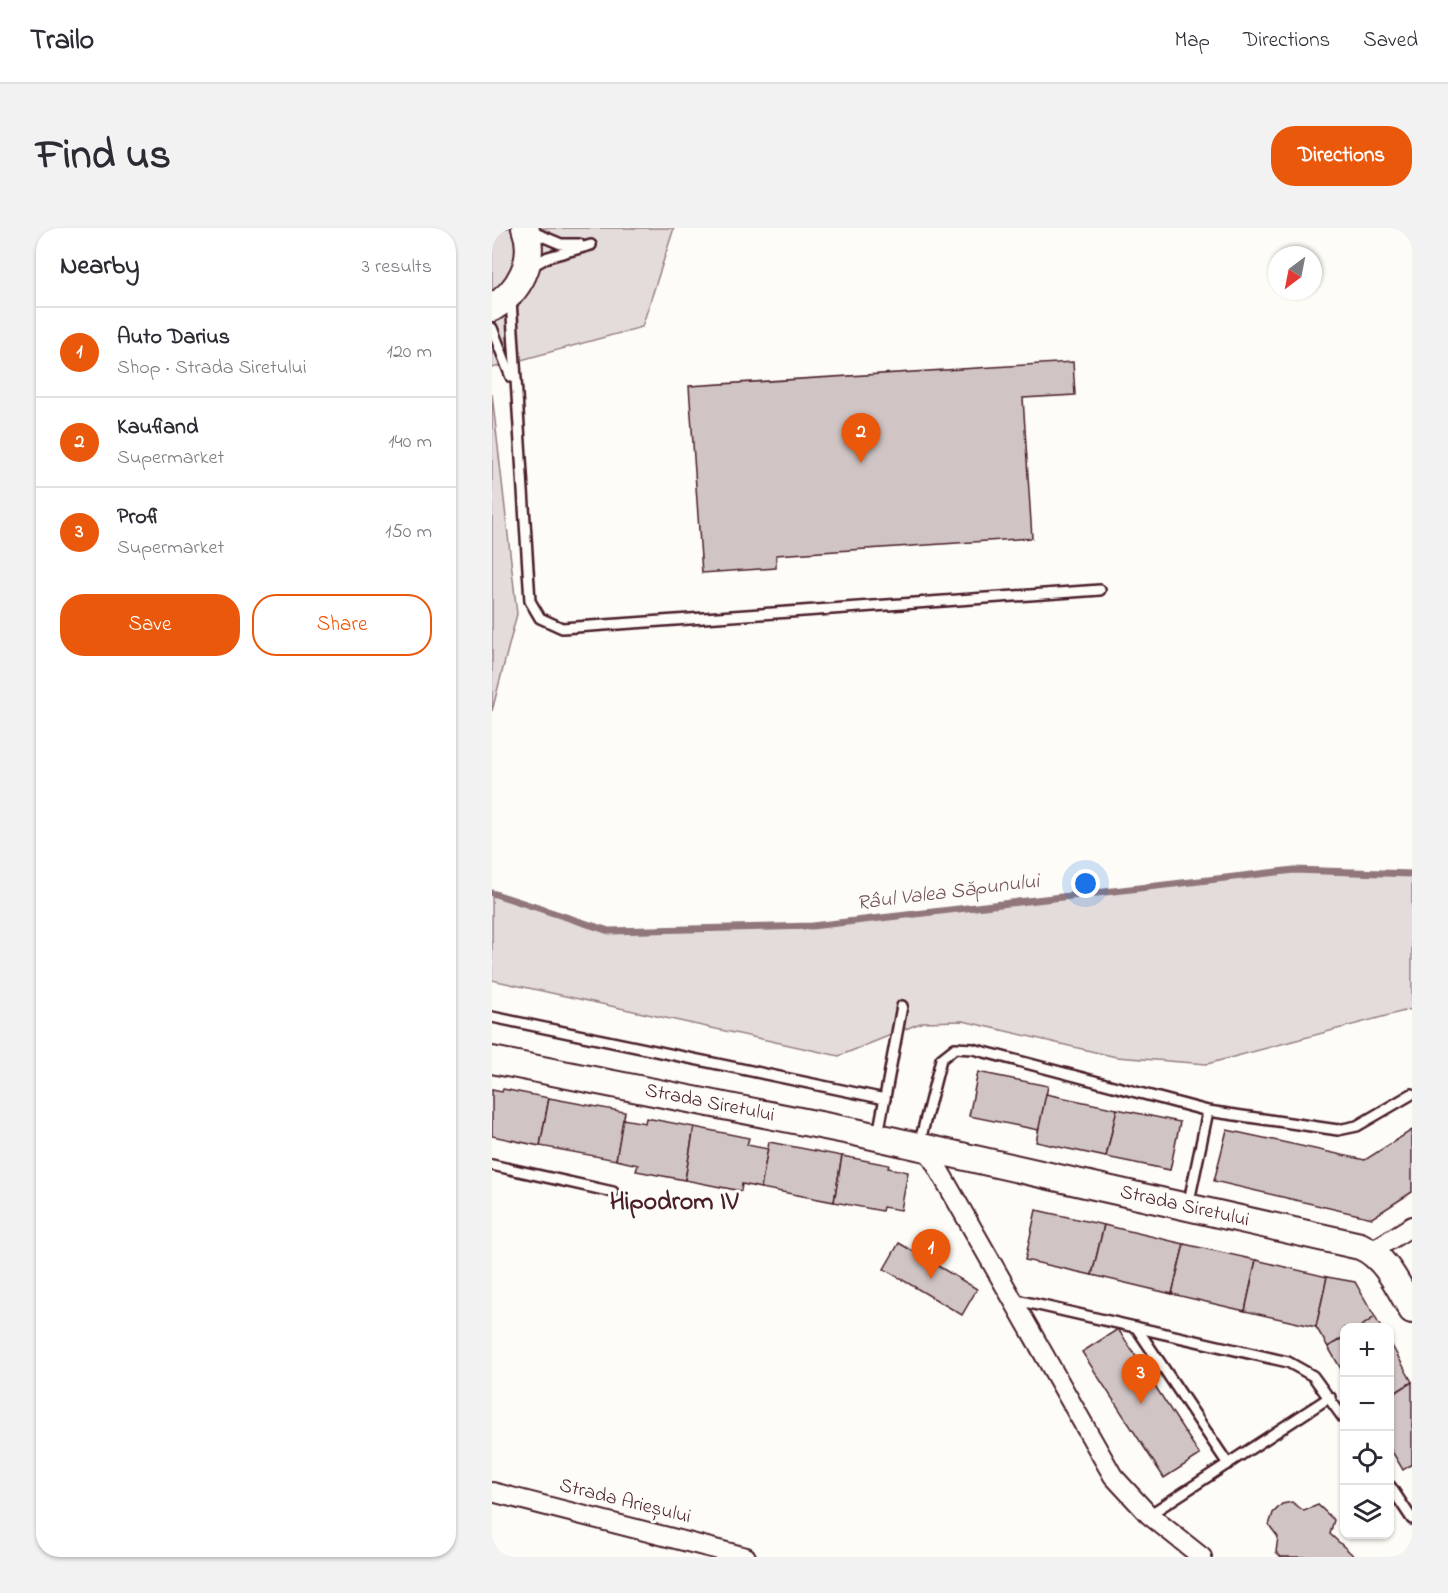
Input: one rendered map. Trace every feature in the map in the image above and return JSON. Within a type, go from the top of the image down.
[{"type":"street","points":[[508,293],[529,256],[526,228]]},
{"type":"street","name":"Strada Siretului","points":[[492,1060],[877,1137],[1360,1246],[1372,1251]]},
{"type":"street","points":[[923,1148],[1113,1476],[1149,1515],[1203,1557]]},
{"type":"street","points":[[1412,1226],[1372,1251],[1412,1310]]},
{"type":"street","name":"Strada Arieșului","points":[[492,1492],[746,1557]]},
{"type":"lane","points":[[526,228],[561,244],[591,244],[548,257],[535,264],[508,293],[530,601],[540,618],[562,628],[1100,590]]},
{"type":"lane","points":[[492,328],[515,388]]},
{"type":"lane","points":[[877,1137],[902,1006]]},
{"type":"lane","points":[[492,1017],[885,1099]]},
{"type":"lane","points":[[923,1148],[941,1059],[955,1048],[973,1049],[1208,1111],[1338,1130],[1357,1126],[1412,1094]]},
{"type":"lane","points":[[1188,1209],[1208,1111]]},
{"type":"lane","points":[[492,1166],[613,1192]]},
{"type":"lane","points":[[1012,1299],[1288,1362],[1313,1376],[1340,1413]]},
{"type":"lane","points":[[1136,1327],[1228,1464]]},
{"type":"lane","points":[[1149,1515],[1330,1398]]},
{"type":"lane","points":[[1394,1493],[1412,1519]]},
{"type":"shaded area","points":[[492,228],[674,228],[642,327],[492,368]]},
{"type":"shaded area","points":[[492,394],[517,614],[492,711]]},
{"type":"shaded area","points":[[1294,870],[1412,874],[1412,1009],[1207,1064],[1116,1057],[963,1021],[923,1022],[839,1056],[492,980],[492,893],[610,931],[812,926]]},
{"type":"building","points":[[1073,362],[1075,395],[1023,398],[1032,538],[776,555],[776,568],[702,573],[689,386]]},
{"type":"building","points":[[978,1072],[1048,1086],[1039,1130],[969,1116]]},
{"type":"building","points":[[503,1089],[549,1098],[540,1146],[492,1136],[492,1090],[502,1092]]},
{"type":"building","points":[[1046,1094],[1117,1109],[1106,1157],[1036,1142]]},
{"type":"building","points":[[549,1098],[625,1112],[616,1160],[540,1146]]},
{"type":"building","points":[[1117,1109],[1180,1122],[1170,1170],[1106,1157]]},
{"type":"building","points":[[646,1118],[694,1127],[685,1180],[636,1171],[638,1165],[616,1160],[623,1119],[645,1123]]},
{"type":"building","points":[[694,1127],[749,1138],[747,1145],[768,1149],[761,1188],[742,1184],[741,1191],[685,1180]]},
{"type":"building","points":[[1227,1130],[1365,1160],[1412,1130],[1412,1192],[1372,1218],[1214,1181]]},
{"type":"building","points":[[769,1142],[842,1156],[834,1202],[761,1188]]},
{"type":"building","points":[[842,1156],[889,1165],[888,1168],[908,1172],[901,1210],[883,1207],[882,1211],[834,1202]]},
{"type":"building","points":[[1036,1210],[1104,1225],[1092,1275],[1025,1260]]},
{"type":"building","points":[[1104,1225],[1184,1244],[1172,1294],[1092,1275]]},
{"type":"building","points":[[899,1243],[977,1289],[962,1315],[884,1269]]},
{"type":"building","points":[[1184,1244],[1256,1260],[1245,1311],[1172,1294]]},
{"type":"building","points":[[1256,1260],[1327,1277],[1316,1327],[1245,1311]]},
{"type":"building","points":[[1327,1277],[1355,1282],[1375,1317],[1366,1323],[1340,1323],[1340,1340],[1328,1347],[1316,1327]]},
{"type":"building","points":[[1375,1317],[1378,1323],[1366,1323]]},
{"type":"building","points":[[1118,1329],[1200,1455],[1164,1478],[1082,1352]]},
{"type":"building","points":[[1340,1340],[1340,1367],[1328,1347]]},
{"type":"building","points":[[1394,1349],[1412,1382],[1394,1393]]},
{"type":"building","points":[[1412,1382],[1412,1464],[1403,1470],[1394,1455],[1394,1393]]},
{"type":"building","points":[[1292,1502],[1304,1511],[1318,1505],[1334,1520],[1330,1534],[1355,1557],[1281,1557],[1276,1552],[1278,1537],[1269,1525],[1273,1513],[1282,1504]]},
{"type":"waterway","name":"Râul Valea Săpunului","points":[[492,893],[609,931],[812,926],[1294,870],[1412,874]]},
{"type":"place","name":"Kaufland","points":[[861,463]]},
{"type":"place","name":"Auto Darius","points":[[931,1279]]},
{"type":"place","name":"Profi","points":[[1141,1404]]},
{"type":"district","name":"Hipodrom IV","points":[[674,1203]]}]
